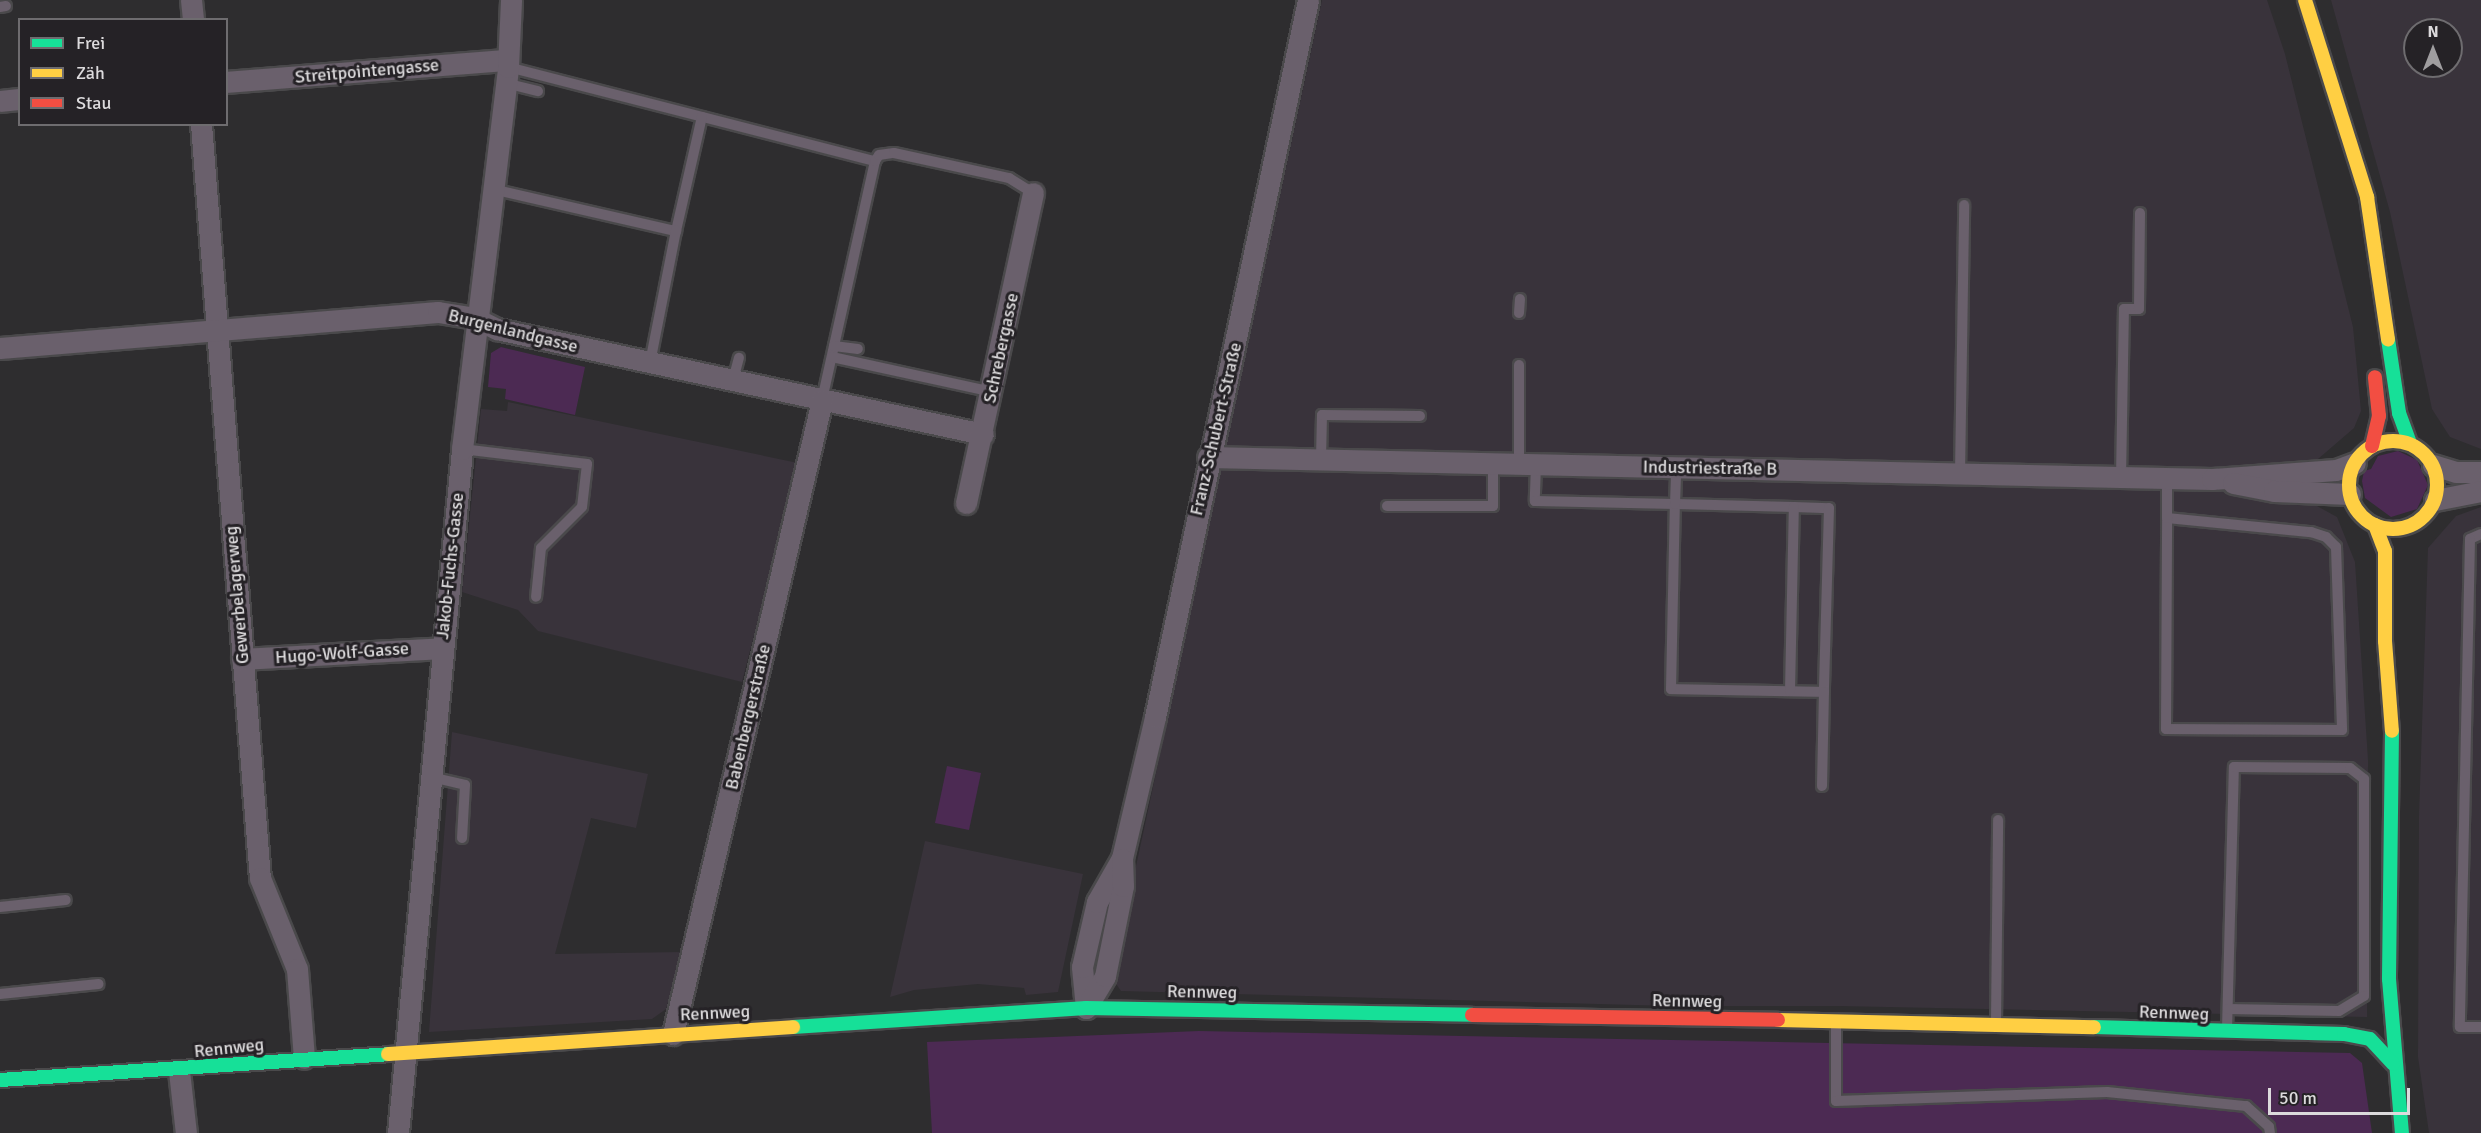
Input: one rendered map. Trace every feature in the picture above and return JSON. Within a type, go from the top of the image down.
[{"type":"street","points":[[191,0],[193,18]]},
{"type":"street","name":"Jakob-Fuchs-Gasse","points":[[398,1133],[408,1052],[442,648],[475,318],[506,70],[511,0]]},
{"type":"street","name":"Franz-Schubert-Straße","points":[[1086,1008],[1082,967],[1097,902],[1122,858],[1174,636],[1208,457],[1253,271],[1308,0]]},
{"type":"street","points":[[2305,0],[2367,197],[2399,413],[2410,444],[2433,465],[2456,472],[2481,472]]},
{"type":"street","name":"Streitpointengasse","points":[[228,82],[506,70]]},
{"type":"street","points":[[2332,91],[2361,265]]},
{"type":"street","points":[[0,101],[18,99]]},
{"type":"street","name":"Gewerbelagerweg","points":[[201,126],[214,328],[260,878],[297,969],[304,1058]]},
{"type":"street","name":"Schrebergasse","points":[[966,503],[983,434],[1033,193]]},
{"type":"street","name":"Burgenlandgasse","points":[[0,348],[214,328],[438,312],[475,318],[497,329],[983,434]]},
{"type":"street","points":[[2372,358],[2379,416],[2372,446]]},
{"type":"street","name":"Babenbergerstraße","points":[[673,1034],[822,400]]},
{"type":"street","points":[[2402,1133],[2393,1064],[2389,979],[2392,696],[2385,641],[2385,550],[2375,525],[2360,512],[2350,494],[2355,463],[2372,446],[2391,441],[2410,444]]},
{"type":"street","name":"Industriestraße B","points":[[1208,457],[2167,479],[2212,479],[2336,470],[2355,463]]},
{"type":"street","points":[[2409,541],[2414,523],[2435,500],[2437,488],[2433,465]]},
{"type":"street","name":"Industriestraße B","points":[[2212,479],[2274,491],[2350,494]]},
{"type":"street","points":[[2435,500],[2481,491]]},
{"type":"street","points":[[2375,525],[2388,528],[2414,523]]},
{"type":"street","name":"Hugo-Wolf-Gasse","points":[[242,659],[442,648]]},
{"type":"street","points":[[2392,696],[2400,651]]},
{"type":"street","name":"Rennweg","points":[[0,1080],[179,1071],[304,1058],[1086,1008],[1996,1024],[2227,1033],[2344,1034],[2370,1039],[2393,1064]]},
{"type":"street","points":[[179,1071],[186,1133]]},
{"type":"lane","points":[[506,70],[538,91]]},
{"type":"lane","points":[[506,70],[875,161]]},
{"type":"lane","points":[[650,363],[676,231],[702,117]]},
{"type":"lane","points":[[822,400],[875,161],[879,155],[894,153],[1009,178],[1033,193]]},
{"type":"lane","points":[[492,188],[676,231]]},
{"type":"lane","points":[[1960,474],[1964,205]]},
{"type":"lane","points":[[2121,478],[2124,309],[2139,309],[2140,213]]},
{"type":"lane","points":[[1519,313],[1520,300]]},
{"type":"lane","points":[[833,352],[858,349]]},
{"type":"lane","points":[[833,352],[992,392]]},
{"type":"lane","points":[[733,380],[739,357]]},
{"type":"lane","points":[[1519,365],[1527,464],[1535,501],[1829,508],[1822,786]]},
{"type":"lane","points":[[1321,459],[1322,415],[1420,416]]},
{"type":"lane","points":[[462,449],[587,464],[582,507],[541,548],[536,597]]},
{"type":"lane","points":[[1387,506],[1493,506],[1493,463]]},
{"type":"lane","points":[[1676,467],[1671,689],[1824,692]]},
{"type":"lane","points":[[2167,479],[2166,729],[2342,730],[2336,547],[2326,537],[2311,532],[2167,518]]},
{"type":"lane","points":[[1790,691],[1794,507]]},
{"type":"lane","points":[[2481,534],[2470,538],[2460,1027],[2481,1027]]},
{"type":"lane","points":[[2227,1033],[2234,768],[2350,768],[2364,779],[2364,996],[2339,1011],[2228,1009]]},
{"type":"lane","points":[[432,777],[465,785],[462,838]]},
{"type":"lane","points":[[1996,1024],[1998,820]]},
{"type":"lane","points":[[0,907],[66,900]]},
{"type":"lane","points":[[0,994],[98,984]]},
{"type":"lane","points":[[1836,1022],[1836,1101],[2107,1092],[2246,1106],[2270,1127],[2270,1133]]},
{"type":"shaded area","points":[[1322,0],[2267,0],[2285,54],[2353,327],[2361,411],[2354,428],[2318,459],[2317,506],[2337,517],[2355,562],[2368,760],[2367,1017],[1839,1006],[1672,1006],[1121,991],[1112,978]]},
{"type":"shaded area","points":[[2331,0],[2481,0],[2481,449],[2450,437],[2432,409],[2390,212]]},
{"type":"shaded area","points":[[501,347],[585,367],[575,415],[505,399],[506,389],[488,387],[491,353]]},
{"type":"shaded area","points":[[508,402],[798,463],[742,682],[538,631],[518,610],[462,592],[481,409],[507,411]]},
{"type":"shaded area","points":[[2398,451],[2417,460],[2428,485],[2417,509],[2391,517],[2365,498],[2362,481],[2364,471],[2371,469],[2378,456]]},
{"type":"shaded area","points":[[2481,507],[2481,1133],[2429,1133],[2418,1057],[2419,816],[2428,548],[2456,516]]},
{"type":"shaded area","points":[[452,732],[648,774],[636,828],[591,818],[555,954],[682,952],[666,1009],[652,1019],[429,1032]]},
{"type":"shaded area","points":[[947,766],[981,773],[969,830],[935,823]]},
{"type":"shaded area","points":[[925,841],[1083,874],[1058,992],[1026,995],[1024,988],[978,984],[914,990],[890,997]]},
{"type":"shaded area","points":[[1199,1031],[2350,1053],[2362,1063],[2372,1133],[932,1133],[927,1042]]},
{"type":"traffic: fast","points":[[2388,339],[2399,413],[2410,444]]},
{"type":"traffic: fast","points":[[2392,731],[2389,979],[2402,1133]]},
{"type":"traffic: fast","points":[[793,1027],[1086,1008],[1472,1015]]},
{"type":"traffic: fast","points":[[2094,1027],[2344,1034],[2370,1039],[2393,1064]]},
{"type":"traffic: fast","points":[[0,1080],[388,1054]]},
{"type":"traffic: slow","points":[[2305,0],[2367,197],[2388,339]]},
{"type":"traffic: slow","points":[[2393,441],[2410,445],[2424,454],[2433,468],[2437,485],[2433,502],[2424,516],[2410,525],[2393,529],[2376,525],[2362,516],[2353,502],[2349,485],[2353,468],[2362,454],[2376,445],[2393,441]]},
{"type":"traffic: slow","points":[[2375,525],[2385,551],[2385,641],[2392,731]]},
{"type":"traffic: slow","points":[[1778,1020],[2094,1027]]},
{"type":"traffic: slow","points":[[388,1054],[793,1027]]},
{"type":"traffic: jam","points":[[2372,446],[2379,416],[2375,377]]},
{"type":"traffic: jam","points":[[1472,1015],[1778,1020]]}]
